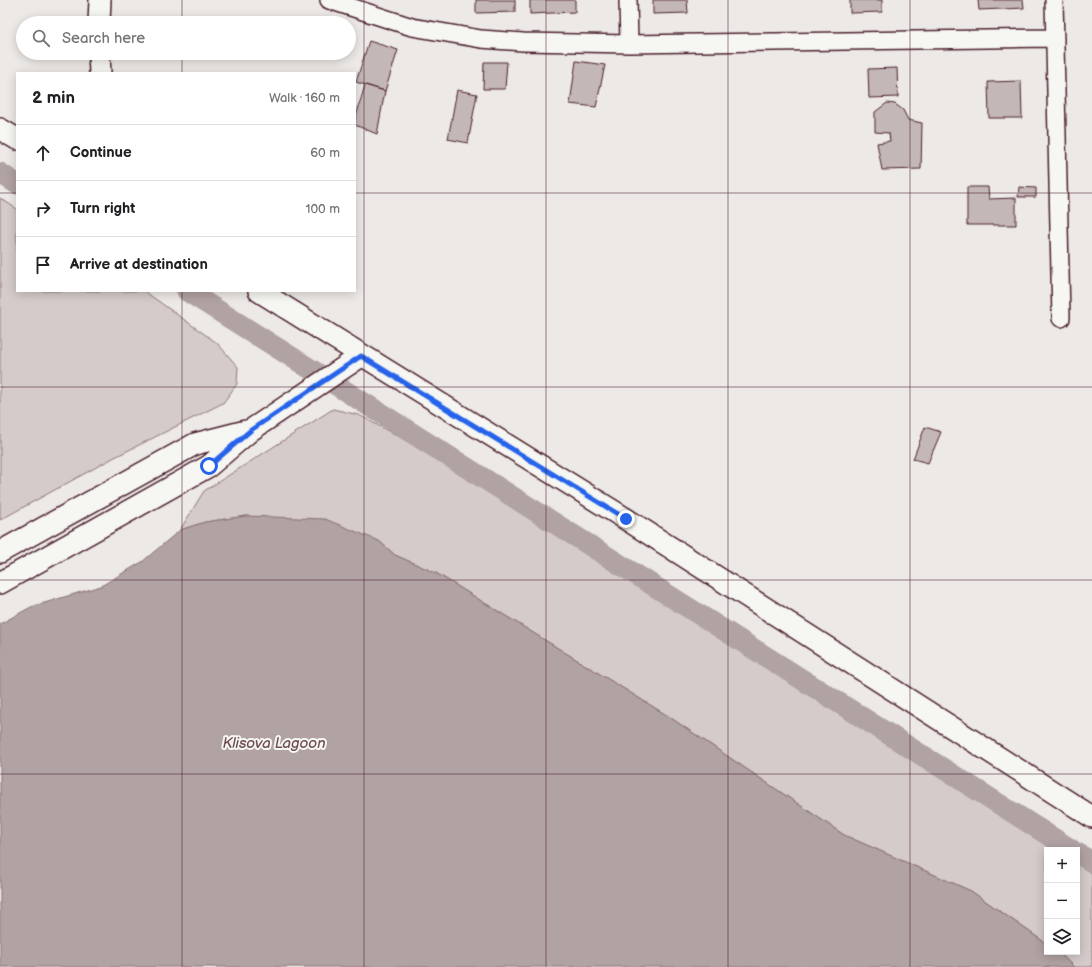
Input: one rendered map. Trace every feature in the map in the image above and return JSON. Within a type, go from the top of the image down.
[{"type":"street","points":[[100,0],[100,16]]},
{"type":"street","points":[[329,0],[412,27],[481,39],[523,42],[629,44],[1055,38]]},
{"type":"street","points":[[628,0],[629,44]]},
{"type":"street","points":[[1054,0],[1061,318]]},
{"type":"street","points":[[99,60],[100,72]]},
{"type":"street","points":[[0,129],[16,138]]},
{"type":"street","points":[[261,292],[361,356],[632,523],[1092,817]]},
{"type":"street","points":[[0,583],[209,466],[251,430],[343,370],[361,356]]},
{"type":"street","points":[[0,552],[195,444],[251,430]]},
{"type":"shaded area","points":[[0,198],[16,208],[16,292],[145,292],[217,343],[238,367],[237,384],[223,403],[113,458],[0,520]]},
{"type":"shaded area","points":[[333,409],[359,415],[438,458],[1050,847],[1044,847],[1044,942],[971,891],[844,835],[668,716],[436,573],[395,555],[379,541],[284,519],[246,516],[205,522],[180,530],[204,491]]},
{"type":"shaded area","points":[[1080,866],[1092,873],[1092,967],[1074,967],[1061,955],[1080,955]]},
{"type":"water","name":"Klisova Lagoon","points":[[246,516],[325,519],[379,541],[395,555],[436,573],[668,716],[844,835],[971,891],[1044,942],[1044,955],[1061,955],[1074,967],[0,967],[0,624],[31,607],[101,586],[142,562],[180,530],[205,522]]},
{"type":"building","points":[[476,0],[515,0],[515,12],[476,13]]},
{"type":"building","points":[[530,0],[575,0],[575,12],[530,14]]},
{"type":"building","points":[[653,0],[687,0],[688,13],[653,14]]},
{"type":"building","points":[[850,0],[882,0],[882,12],[850,13]]},
{"type":"building","points":[[978,0],[1023,0],[1024,8],[979,10]]},
{"type":"building","points":[[369,41],[398,50],[385,91],[356,82]]},
{"type":"building","points":[[576,61],[605,65],[596,107],[570,104]]},
{"type":"building","points":[[484,62],[507,62],[505,89],[483,89]]},
{"type":"building","points":[[897,68],[898,97],[869,98],[868,69]]},
{"type":"building","points":[[1021,81],[1022,118],[989,118],[988,82]]},
{"type":"building","points":[[365,85],[385,91],[377,134],[356,125],[356,116]]},
{"type":"building","points":[[457,90],[477,94],[468,143],[448,139]]},
{"type":"building","points":[[887,103],[895,104],[903,110],[908,120],[922,123],[921,169],[882,170],[877,143],[890,141],[889,133],[875,132],[875,112]]},
{"type":"building","points":[[967,187],[988,187],[989,199],[1016,198],[1016,225],[967,225]]},
{"type":"building","points":[[1019,187],[1036,188],[1036,197],[1018,197]]},
{"type":"building","points":[[925,427],[941,432],[928,463],[913,459]]},
{"type":"waterway","points":[[0,173],[16,183]]},
{"type":"waterway","points":[[189,292],[1067,847]]},
{"type":"waterway","points":[[1080,855],[1092,862]]},
{"type":"route","points":[[209,466],[251,430],[343,370],[361,356],[626,519]]}]
